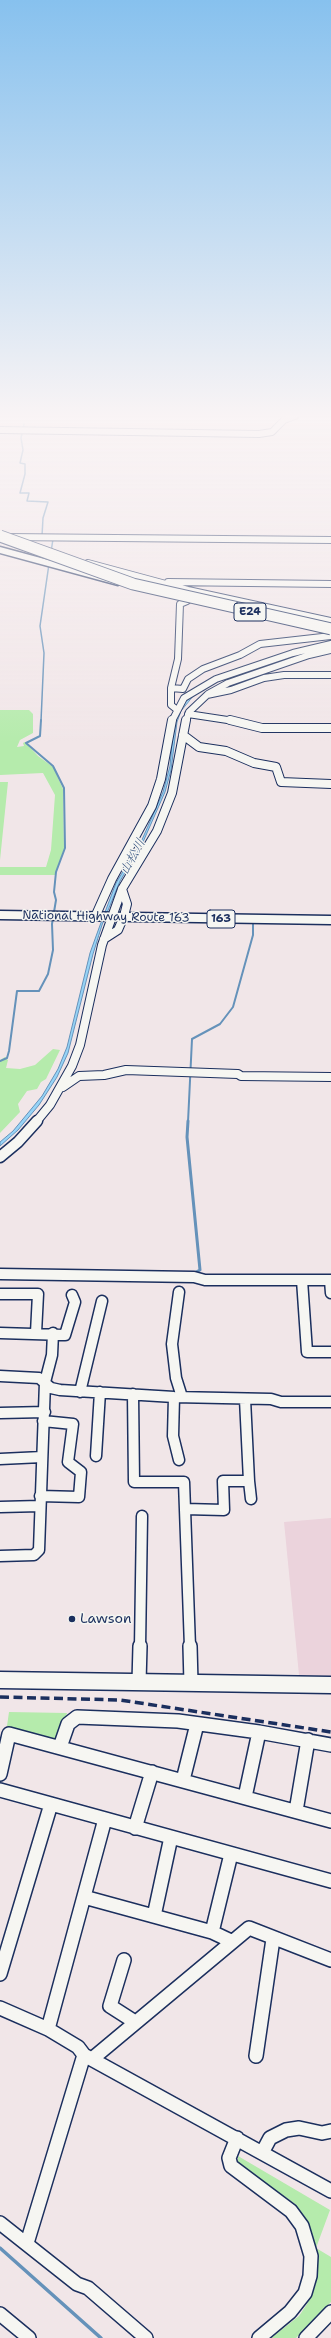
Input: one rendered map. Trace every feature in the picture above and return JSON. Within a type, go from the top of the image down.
[{"type":"highway","name":"E24","points":[[0,537],[122,581],[168,594]]},
{"type":"highway","name":"E24","points":[[0,551],[168,594],[331,629]]},
{"type":"highway","name":"National Highway Route 163","points":[[0,916],[331,920]]},
{"type":"street","points":[[0,532],[80,560],[156,582],[331,622]]},
{"type":"street","points":[[0,537],[331,540]]},
{"type":"street","points":[[0,551],[186,601],[331,634]]},
{"type":"street","points":[[156,582],[331,584]]},
{"type":"street","points":[[179,599],[188,590]]},
{"type":"street","points":[[176,709],[171,705],[172,688],[178,659],[180,604],[186,601]]},
{"type":"street","points":[[273,620],[280,610]]},
{"type":"street","points":[[172,688],[183,689],[188,680],[203,669],[240,655],[256,646],[331,634]]},
{"type":"street","points":[[96,917],[112,879],[129,851],[152,806],[161,779],[170,730],[176,709],[184,698],[195,690],[216,679],[312,647],[331,644]]},
{"type":"street","points":[[117,917],[122,889],[157,831],[172,793],[188,714],[199,700],[207,694],[222,693],[310,655],[331,650]]},
{"type":"street","points":[[259,664],[266,673],[331,676]]},
{"type":"street","points":[[188,714],[221,718],[262,728],[331,728]]},
{"type":"street","points":[[170,730],[183,733],[199,747],[226,751],[254,763],[276,767],[281,782],[331,784]]},
{"type":"street","points":[[0,1157],[18,1142],[36,1123],[61,1087],[80,1045],[104,939],[117,917],[127,904],[122,889]]},
{"type":"street","points":[[61,1087],[83,1075],[104,1075],[126,1070],[331,1077]]},
{"type":"street","points":[[0,1274],[330,1280],[331,1293]]},
{"type":"street","points":[[302,1280],[307,1352],[331,1352]]},
{"type":"street","points":[[179,1292],[172,1344],[178,1397],[173,1436],[179,1460]]},
{"type":"street","points":[[0,1294],[38,1294],[36,1333]]},
{"type":"street","points":[[0,1333],[65,1334],[75,1302],[72,1295]]},
{"type":"street","points":[[80,1392],[102,1302]]},
{"type":"street","points":[[0,1556],[34,1555],[39,1550],[45,1382],[52,1355],[53,1333]]},
{"type":"street","points":[[0,1376],[39,1378],[51,1388],[80,1392],[178,1397],[271,1399],[280,1402],[331,1402]]},
{"type":"street","points":[[96,1456],[100,1392]]},
{"type":"street","points":[[133,1394],[134,1482],[184,1482],[191,1683]]},
{"type":"street","points":[[245,1399],[251,1499]]},
{"type":"street","points":[[0,1412],[44,1416],[73,1424],[68,1462],[81,1472],[79,1497],[0,1507]]},
{"type":"street","points":[[0,1459],[42,1458]]},
{"type":"street","points":[[185,1509],[224,1510],[223,1482],[249,1481]]},
{"type":"street","points":[[139,1682],[142,1516]]},
{"type":"street","points":[[0,1680],[331,1685]]},
{"type":"street","points":[[60,1747],[68,1724],[76,1717],[178,1721],[259,1732],[331,1745]]},
{"type":"street","points":[[183,1780],[197,1724]]},
{"type":"street","points":[[245,1797],[259,1732]]},
{"type":"street","points":[[0,1774],[9,1734],[331,1821]]},
{"type":"street","points":[[296,1812],[308,1740]]},
{"type":"street","points":[[135,1828],[152,1772]]},
{"type":"street","points":[[0,1790],[331,1881]]},
{"type":"street","points":[[0,1974],[51,1804]]},
{"type":"street","points":[[48,2029],[105,1819]]},
{"type":"street","points":[[154,1916],[171,1837]]},
{"type":"street","points":[[212,1932],[231,1854]]},
{"type":"street","points":[[84,1897],[212,1932],[231,1941]]},
{"type":"street","points":[[27,2243],[88,2057],[135,2022],[231,1941],[249,1928],[273,1939],[331,1960]]},
{"type":"street","points":[[256,2056],[273,1939]]},
{"type":"street","points":[[124,1960],[110,2006],[135,2022]]},
{"type":"street","points":[[0,2008],[48,2029],[78,2047],[88,2057],[237,2138],[331,2192]]},
{"type":"street","points":[[262,2153],[270,2138],[286,2130],[299,2128],[322,2133],[331,2131]]},
{"type":"street","points":[[237,2138],[229,2158],[231,2166],[291,2211],[304,2231],[311,2256],[310,2276],[305,2293],[290,2312],[259,2338]]},
{"type":"street","points":[[0,2223],[27,2243],[76,2284],[88,2288],[146,2338]]},
{"type":"street","points":[[306,2338],[331,2312]]},
{"type":"street","points":[[0,2314],[29,2338]]},
{"type":"shaded area","points":[[331,1518],[331,1676],[299,1675],[284,1522]]},
{"type":"green space","points":[[0,710],[29,710],[33,714],[33,733],[20,740],[17,747],[24,746],[23,743],[25,742],[38,756],[53,767],[63,789],[64,849],[55,875],[0,875],[0,867],[46,867],[51,850],[55,795],[43,773],[0,775]]},
{"type":"green space","points":[[0,782],[8,782],[0,860]]},
{"type":"green space","points":[[53,1049],[60,1050],[46,1079],[41,1082],[37,1089],[27,1091],[18,1104],[20,1112],[0,1133],[0,1060],[5,1057],[8,1060],[6,1068],[20,1069],[35,1065]]},
{"type":"green space","points":[[9,1712],[67,1713],[59,1738],[54,1740],[7,1726]]},
{"type":"green space","points":[[238,2156],[330,2210],[316,2248],[307,2220],[295,2204],[238,2163]]},
{"type":"green space","points":[[316,2248],[331,2257],[331,2302],[296,2338],[271,2338],[299,2316],[307,2304],[315,2287],[318,2273]]},
{"type":"water","name":"山松川","points":[[331,645],[296,654],[216,682],[194,695],[181,711],[177,722],[171,770],[165,792],[143,842],[120,881],[102,925],[93,954],[68,1053],[57,1077],[39,1105],[18,1130],[0,1146],[0,1142],[13,1131],[42,1096],[58,1069],[67,1047],[90,953],[116,883],[141,842],[163,792],[170,766],[174,720],[178,711],[192,694],[210,684],[293,654]]},
{"type":"waterway","points":[[42,536],[43,525]]},
{"type":"waterway","points":[[51,539],[53,539],[51,552]]},
{"type":"waterway","points":[[41,721],[44,653],[40,626],[50,557]]},
{"type":"waterway","points":[[0,1061],[7,1058],[9,1051],[17,991],[39,991],[48,974],[53,950],[52,924],[56,900],[54,892],[56,872],[65,848],[64,788],[53,766],[26,743],[40,736],[41,720]]},
{"type":"waterway","points":[[188,1122],[192,1039],[220,1024],[233,1007],[253,935],[253,924]]},
{"type":"waterway","points":[[188,1121],[187,1137],[200,1270],[194,1273]]},
{"type":"waterway","points":[[0,2248],[101,2338]]},
{"type":"railway","points":[[0,1697],[120,1700],[331,1732]]},
{"type":"place","name":"Lawson","points":[[72,1619]]}]
